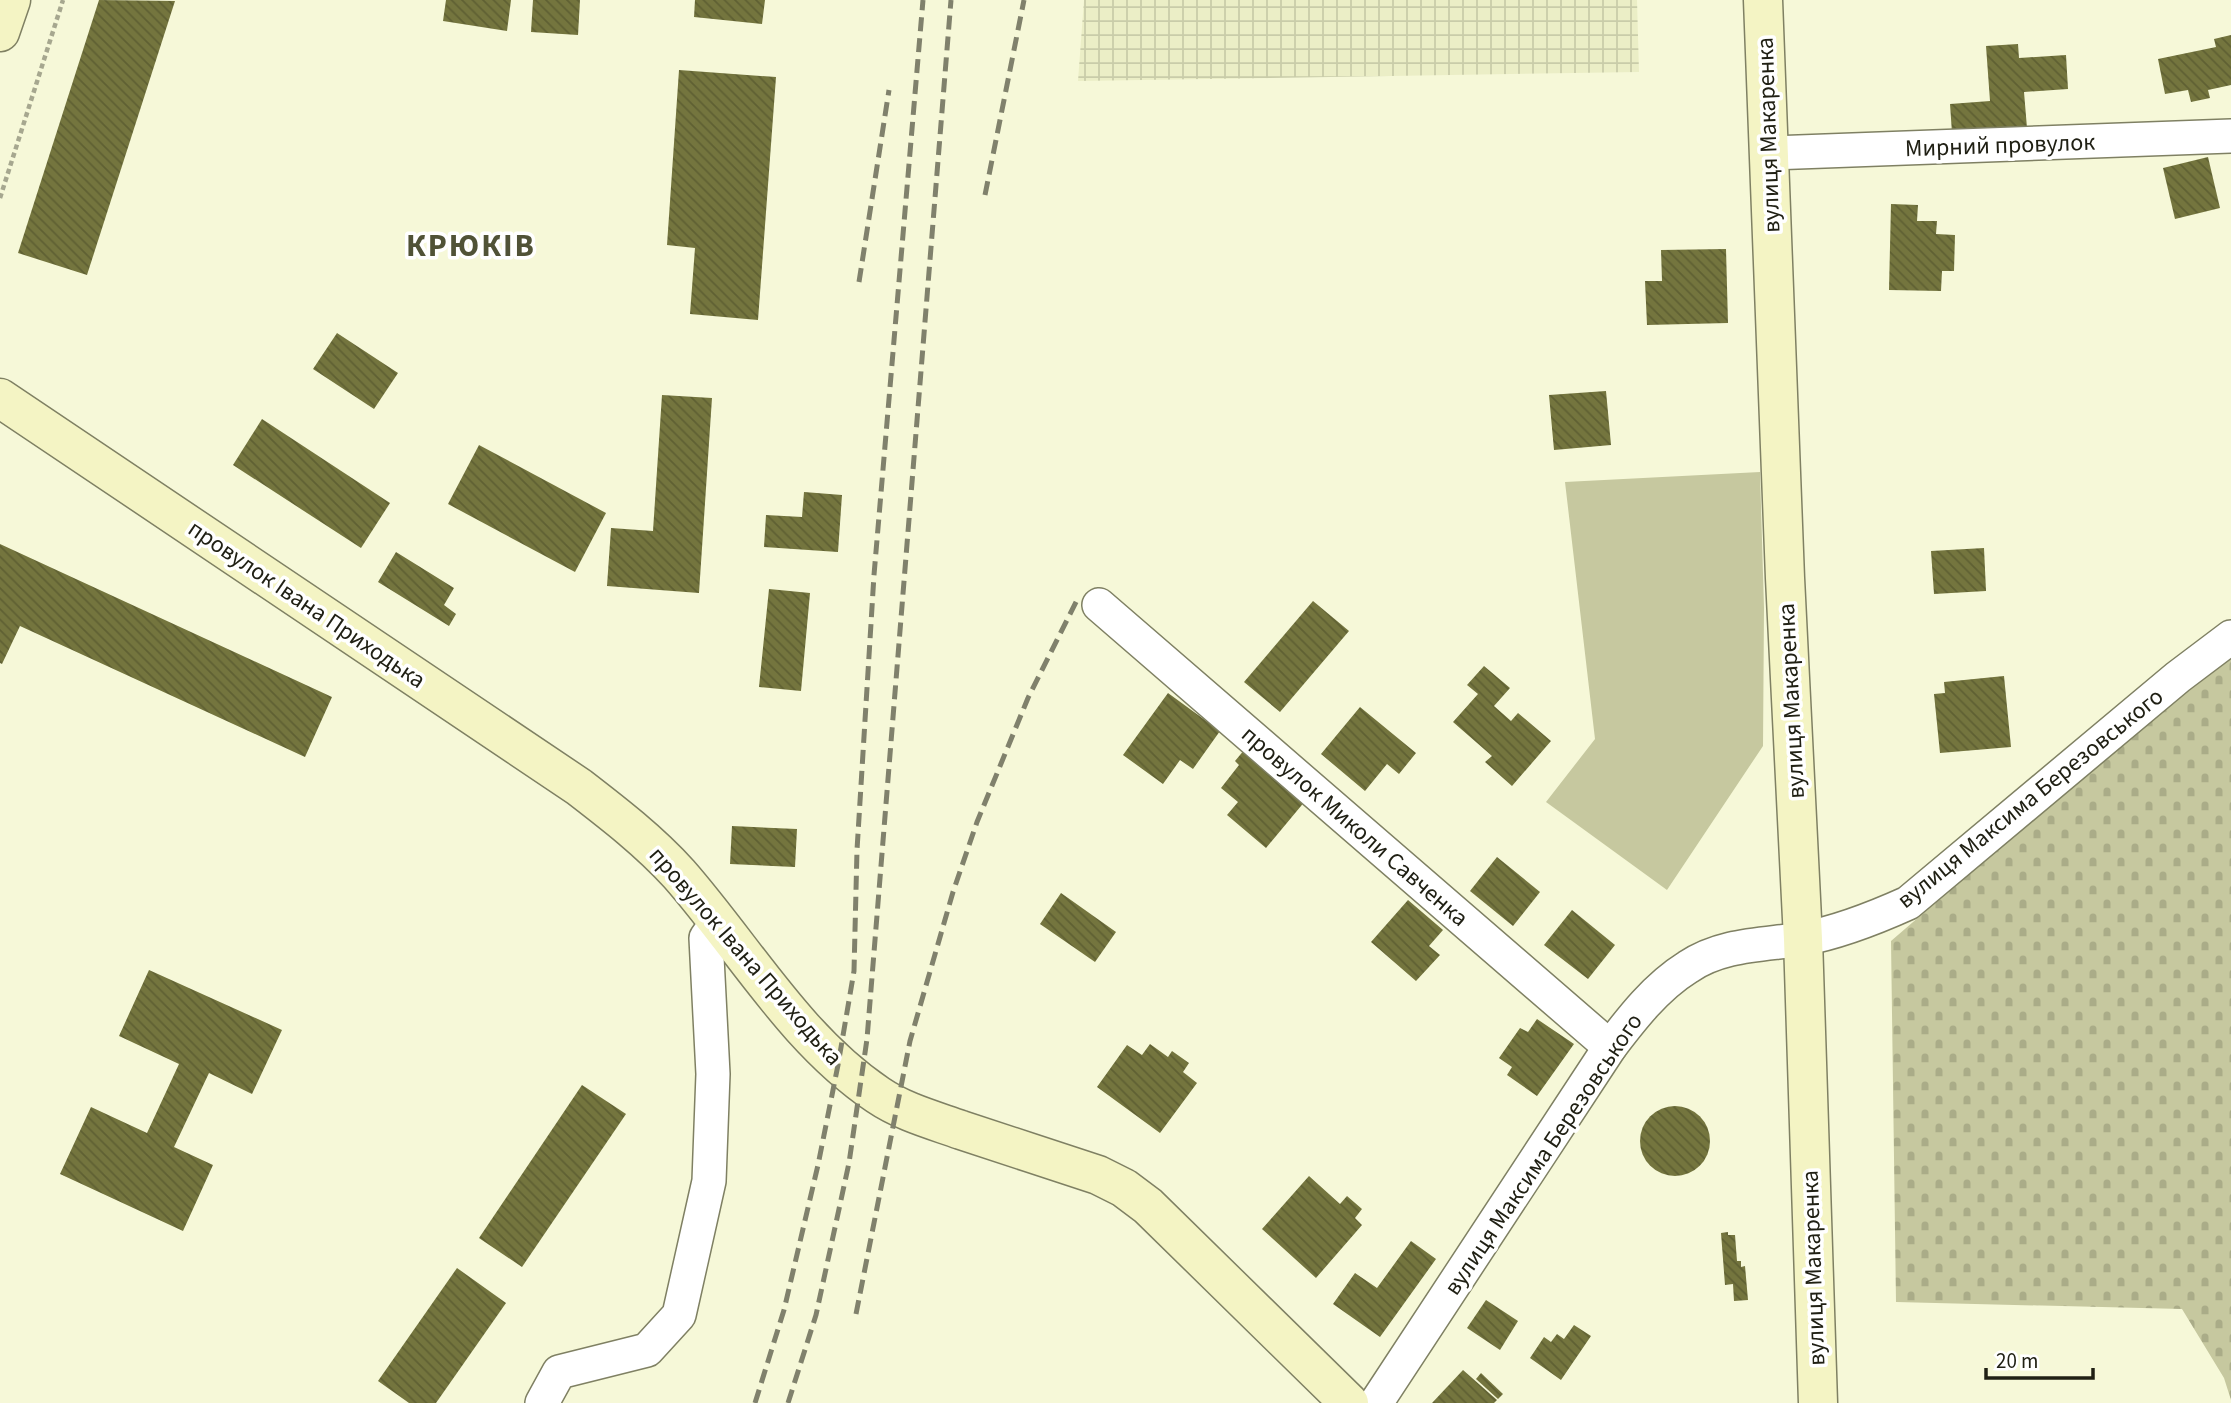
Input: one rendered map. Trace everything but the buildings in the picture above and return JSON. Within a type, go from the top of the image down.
[{"type":"street","points":[[0,32],[11,0]]},
{"type":"street","name":"вулиця Макаренка","points":[[1763,0],[1785,578],[1803,939],[1818,1403]]},
{"type":"street","name":"Мирний провулок","points":[[1770,153],[2231,136]]},
{"type":"street","name":"провулок Івана Приходька","points":[[0,398],[579,787],[656,850],[718,921],[782,1004],[838,1065],[861,1083],[912,1113],[1098,1175],[1124,1188],[1157,1214],[1349,1403]]},
{"type":"street","name":"провулок Миколи Савченка","points":[[1100,605],[1610,1048]]},
{"type":"street","name":"вулиця Максима Березовського","points":[[1376,1403],[1610,1048],[1638,1010],[1688,966],[1714,954],[1740,947],[1803,939],[1882,915],[1908,903],[2178,677],[2231,636]]},
{"type":"street","points":[[542,1403],[559,1372],[647,1350],[679,1315],[709,1181],[713,1074],[706,938],[718,921]]},
{"type":"path","points":[[0,198],[63,0]]},
{"type":"shaded area","points":[[1084,0],[1637,0],[1639,72],[1078,81]]},
{"type":"green space","points":[[1760,472],[1764,608],[1763,746],[1667,890],[1546,802],[1595,739],[1565,482]]},
{"type":"green space","points":[[2231,648],[2231,1400],[2224,1378],[2182,1309],[1896,1302],[1891,941]]},
{"type":"railway","points":[[755,1403],[784,1310],[818,1165],[854,971],[857,850],[874,575],[923,0]]},
{"type":"railway","points":[[788,1403],[816,1315],[849,1163],[867,1039],[951,0]]},
{"type":"railway","points":[[985,195],[1024,0]]},
{"type":"railway","points":[[859,282],[889,90]]},
{"type":"railway","points":[[856,1314],[910,1041],[953,892],[977,822],[1028,698],[1077,600]]},
{"type":"district","name":"КРЮКІВ","points":[[471,245]]}]
